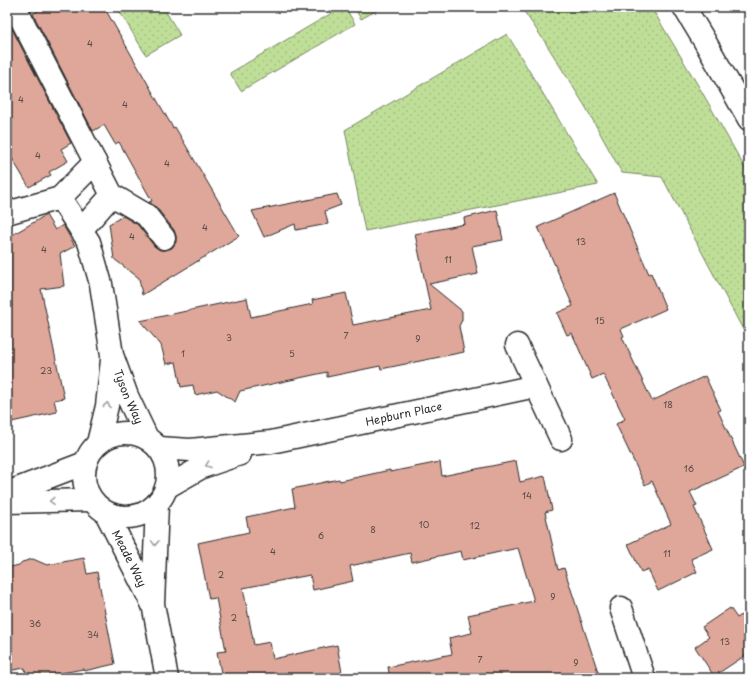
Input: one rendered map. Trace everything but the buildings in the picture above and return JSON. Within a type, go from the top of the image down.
[{"type":"street","points":[[15,7],[112,195],[146,215],[164,238]]},
{"type":"street","points":[[684,7],[749,119]]},
{"type":"street","points":[[7,213],[60,198],[94,162]]},
{"type":"street","points":[[81,230],[112,195]]},
{"type":"street","name":"Tyson Way","points":[[60,198],[89,242],[101,284],[112,355],[127,396],[153,443]]},
{"type":"street","points":[[517,345],[561,439]]},
{"type":"street","name":"Tyson Way","points":[[98,443],[107,406],[112,355]]},
{"type":"street","name":"Hepburn Place","points":[[153,443],[190,450],[271,442],[536,386]]},
{"type":"street","points":[[121,433],[134,433],[153,443],[166,460],[168,474],[162,496],[146,513],[133,517],[119,518],[98,506],[85,488],[83,476],[85,463],[90,452],[98,443],[109,436],[121,433]]},
{"type":"street","name":"Hepburn Place","points":[[162,496],[202,467],[271,442]]},
{"type":"street","points":[[7,493],[85,463]]},
{"type":"street","name":"Meade Way","points":[[162,496],[153,604],[167,678]]},
{"type":"street","points":[[7,502],[98,506]]},
{"type":"street","name":"Meade Way","points":[[98,506],[153,604]]},
{"type":"street","points":[[621,608],[644,678]]},
{"type":"green space","points":[[117,7],[163,7],[180,35],[146,55]]},
{"type":"green space","points":[[342,7],[345,7],[355,24],[241,91],[230,73]]},
{"type":"green space","points":[[354,7],[383,7],[361,19]]},
{"type":"green space","points":[[521,7],[651,7],[702,92],[749,175],[749,341],[662,177],[622,173],[585,106]]},
{"type":"green space","points":[[507,34],[598,185],[365,231],[345,130]]}]
